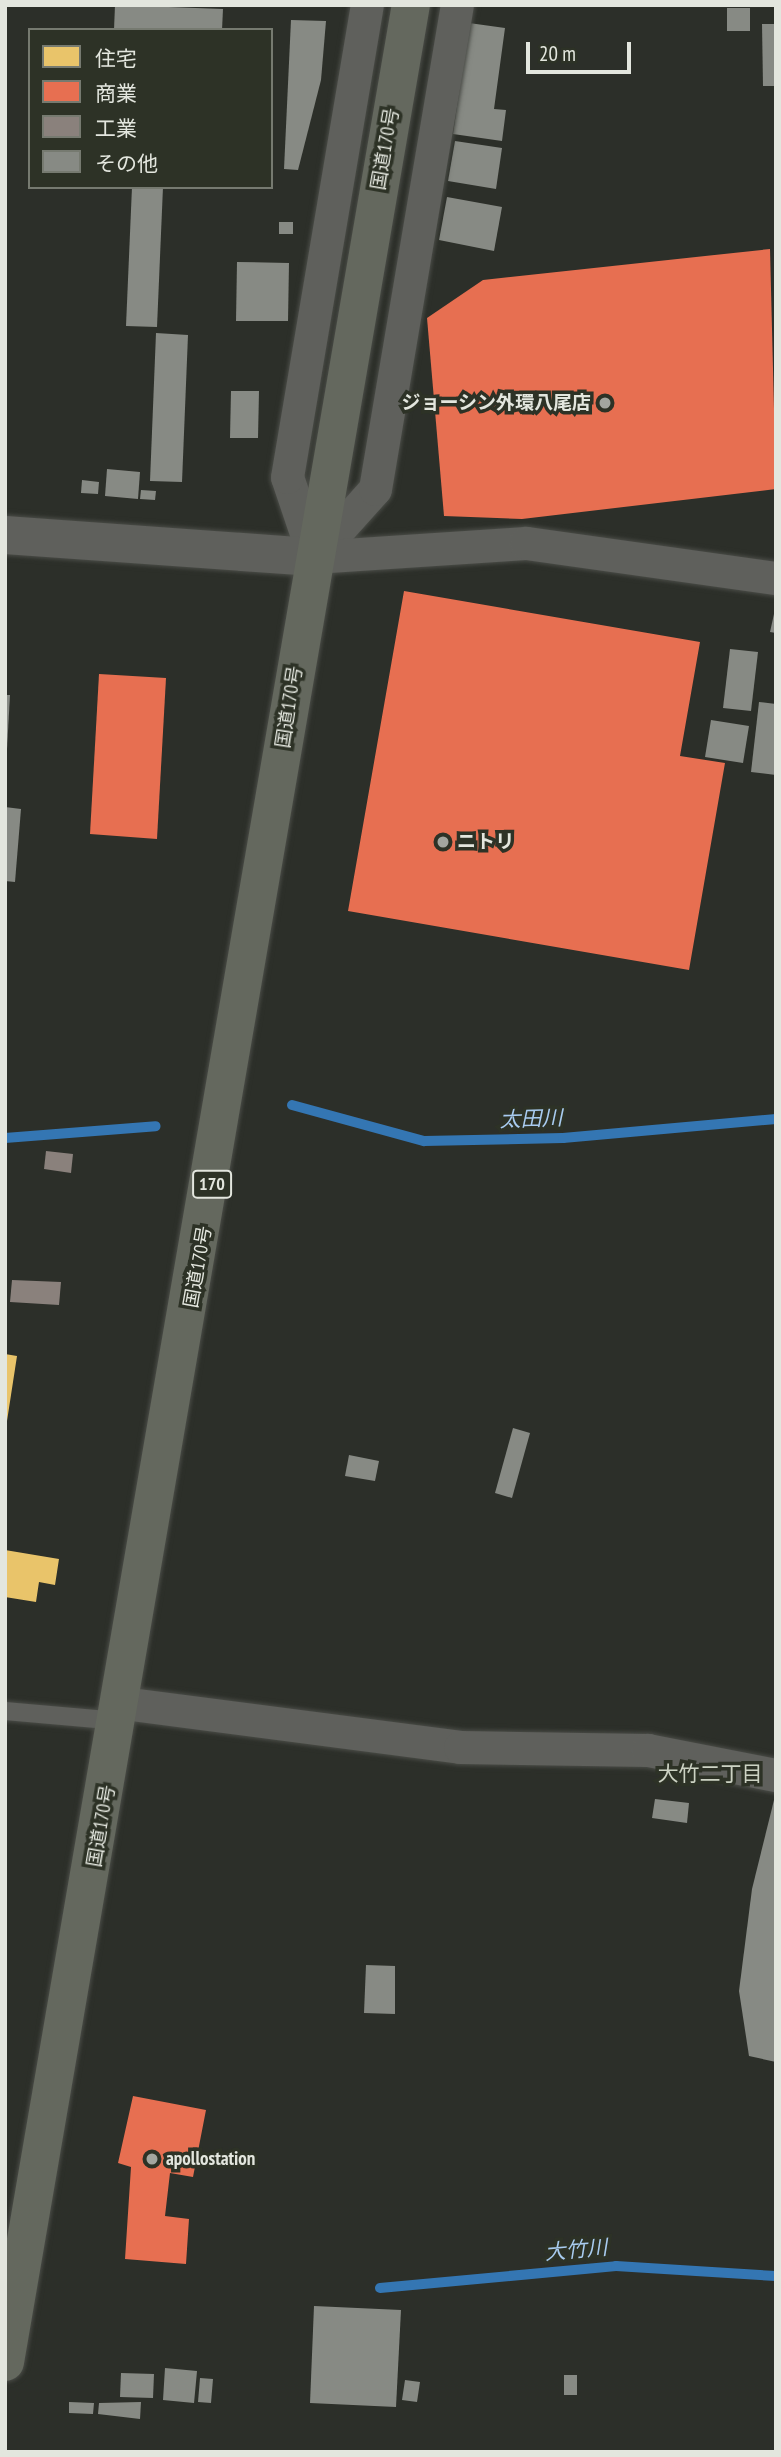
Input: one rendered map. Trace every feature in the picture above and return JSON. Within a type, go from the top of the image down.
[{"type":"highway","name":"国道170号","points":[[5,2362],[121,1712],[314,557],[411,5]]},
{"type":"street","points":[[314,557],[287,477],[367,5]]},
{"type":"street","points":[[314,557],[375,489],[457,5]]},
{"type":"street","points":[[5,535],[314,557],[526,543],[776,578]]},
{"type":"street","points":[[121,1712],[460,1747],[648,1750],[776,1776]]},
{"type":"lane","points":[[5,1711],[121,1712]]},
{"type":"building: 住宅","points":[[5,1354],[17,1356],[7,1421],[5,1421]]},
{"type":"building: 住宅","points":[[5,1550],[59,1559],[55,1585],[39,1582],[36,1602],[5,1597]]},
{"type":"building: 商業","name":"ジョーシン外環八尾店","points":[[770,249],[776,489],[522,519],[444,516],[427,318],[483,280]]},
{"type":"building: 商業","points":[[404,591],[700,642],[680,756],[725,763],[689,970],[348,911]]},
{"type":"building: 商業","points":[[99,674],[166,678],[157,839],[90,834]]},
{"type":"building: 商業","points":[[133,2096],[206,2110],[193,2177],[170,2173],[165,2216],[189,2219],[186,2264],[125,2259],[131,2167],[118,2163]]},
{"type":"building: 工業","points":[[46,1151],[73,1154],[71,1173],[44,1169]]},
{"type":"building: 工業","points":[[12,1280],[61,1282],[59,1305],[10,1302]]},
{"type":"building: その他","points":[[115,5],[223,9],[222,28],[114,28]]},
{"type":"building: その他","points":[[727,8],[750,8],[750,31],[727,31]]},
{"type":"building: その他","points":[[291,20],[326,21],[321,80],[298,170],[284,169]]},
{"type":"building: その他","points":[[469,23],[505,28],[494,109],[506,110],[502,141],[453,134]]},
{"type":"building: その他","points":[[762,24],[776,24],[776,86],[763,86]]},
{"type":"building: その他","points":[[455,141],[502,148],[496,189],[448,181]]},
{"type":"building: その他","points":[[132,189],[163,189],[157,327],[126,326]]},
{"type":"building: その他","points":[[447,197],[502,207],[494,251],[439,240]]},
{"type":"building: その他","points":[[279,222],[293,222],[293,234],[279,234]]},
{"type":"building: その他","points":[[237,262],[289,263],[288,321],[236,321]]},
{"type":"building: その他","points":[[156,333],[188,335],[182,482],[150,481]]},
{"type":"building: その他","points":[[231,391],[259,391],[258,438],[230,438]]},
{"type":"building: その他","points":[[107,469],[140,472],[138,499],[105,496]]},
{"type":"building: その他","points":[[82,480],[99,482],[98,494],[81,493]]},
{"type":"building: その他","points":[[141,490],[156,491],[155,500],[140,499]]},
{"type":"building: その他","points":[[776,605],[776,633],[770,632]]},
{"type":"building: その他","points":[[730,649],[758,652],[751,711],[723,708]]},
{"type":"building: その他","points":[[5,695],[10,695],[7,749],[5,749]]},
{"type":"building: その他","points":[[759,702],[776,704],[776,775],[751,772]]},
{"type":"building: その他","points":[[711,720],[749,726],[743,763],[705,757]]},
{"type":"building: その他","points":[[5,807],[21,809],[15,882],[5,881]]},
{"type":"building: その他","points":[[513,1428],[530,1433],[512,1498],[495,1493]]},
{"type":"building: その他","points":[[349,1455],[379,1461],[375,1481],[345,1476]]},
{"type":"building: その他","points":[[776,1792],[776,2062],[749,2056],[739,1991],[752,1889]]},
{"type":"building: その他","points":[[655,1799],[689,1803],[687,1823],[652,1818]]},
{"type":"building: その他","points":[[366,1965],[395,1966],[395,2014],[364,2013]]},
{"type":"building: その他","points":[[314,2306],[401,2310],[396,2407],[310,2403]]},
{"type":"building: その他","points":[[165,2368],[197,2371],[194,2403],[163,2400]]},
{"type":"building: その他","points":[[121,2373],[154,2374],[153,2398],[120,2397]]},
{"type":"building: その他","points":[[564,2375],[577,2375],[577,2395],[564,2395]]},
{"type":"building: その他","points":[[200,2378],[213,2379],[211,2403],[198,2402]]},
{"type":"building: その他","points":[[405,2380],[420,2382],[417,2402],[402,2400]]},
{"type":"building: その他","points":[[69,2402],[94,2403],[93,2414],[69,2413]]},
{"type":"building: その他","points":[[141,2402],[140,2419],[98,2414],[99,2403]]},
{"type":"waterway","name":"太田川","points":[[292,1105],[424,1141],[563,1138],[776,1119]]},
{"type":"waterway","name":"太田川","points":[[5,1138],[156,1126]]},
{"type":"waterway","name":"大竹川","points":[[380,2288],[616,2266],[776,2276]]},
{"type":"place","name":"ジョーシン外環八尾店","points":[[605,403]]},
{"type":"place","name":"ニトリ","points":[[443,842]]},
{"type":"place","name":"apollostation","points":[[152,2159]]},
{"type":"district","name":"大竹二丁目","points":[[710,1774]]}]
